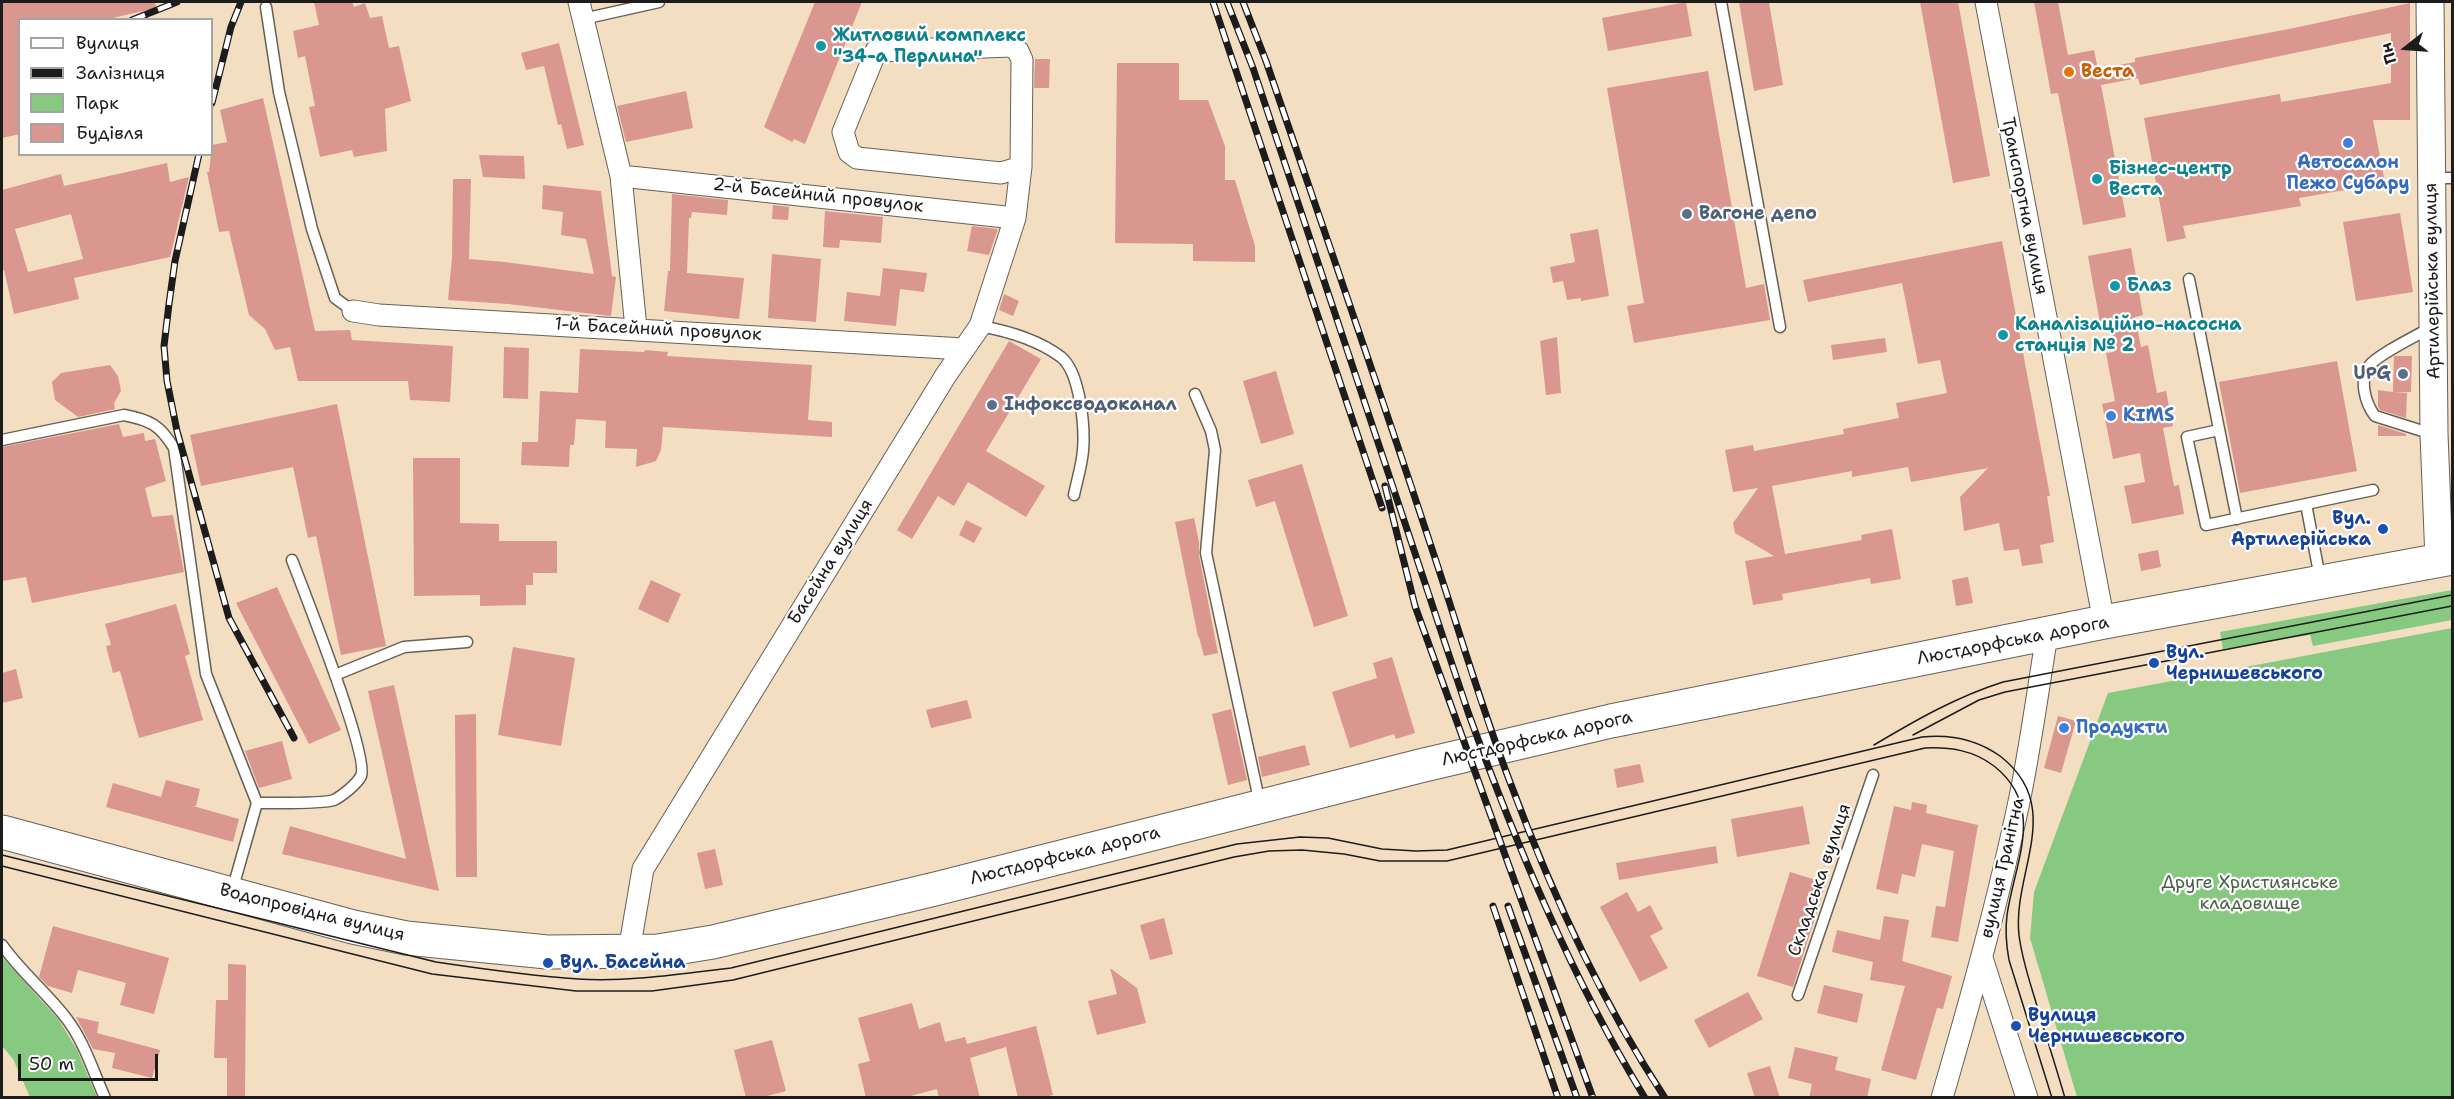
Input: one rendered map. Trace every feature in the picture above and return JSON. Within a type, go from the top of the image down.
[{"type":"main road","name":"Люстдорфська дорога","points":[[629,951],[658,951],[713,942],[1611,721],[2104,622],[2446,559]]},
{"type":"main road","name":"Водопровідна вулиця","points":[[2,832],[353,927],[406,938],[547,952],[629,951]]},
{"type":"street","name":"Транспортна вулиця","points":[[1986,2],[2104,622]]},
{"type":"street","name":"Артилерійська вулиця","points":[[2430,2],[2442,178],[2433,327],[2434,434],[2446,559]]},
{"type":"street","points":[[581,10],[621,176],[636,328]]},
{"type":"street","name":"Басейна вулиця","points":[[629,951],[643,869],[980,326],[1015,218],[1021,168],[1022,60],[1018,51],[1011,46],[876,51],[843,132],[849,152],[857,158],[1001,173],[1021,168]]},
{"type":"street","name":"2-й Басейний провулок","points":[[621,176],[1015,218]]},
{"type":"street","name":"1-й Басейний провулок","points":[[353,311],[380,315],[636,328],[964,349]]},
{"type":"street","name":"вулиця Гранітна","points":[[1942,1098],[1982,958],[2020,799],[2047,635]]},
{"type":"street","points":[[1982,958],[2027,1098]]},
{"type":"lane","points":[[581,10],[659,2]]},
{"type":"lane","points":[[1721,2],[1780,327]]},
{"type":"lane","points":[[266,7],[279,92],[312,229],[335,298],[353,311]]},
{"type":"lane","points":[[2189,279],[2237,519]]},
{"type":"lane","points":[[980,326],[1016,333],[1063,358],[1073,374],[1080,400],[1083,448],[1074,495]]},
{"type":"lane","points":[[2433,327],[2377,359],[2368,366],[2364,377],[2365,396],[2375,416],[2434,434]]},
{"type":"lane","points":[[1195,394],[1211,431],[1215,450],[1206,553],[1260,806]]},
{"type":"lane","points":[[2,440],[124,415],[144,419],[163,430],[174,448],[206,674],[257,803],[231,894]]},
{"type":"lane","points":[[2219,430],[2187,437],[2206,525],[2373,490]]},
{"type":"lane","points":[[2306,504],[2320,582]]},
{"type":"lane","points":[[257,803],[333,800],[352,786],[362,775],[362,759],[335,675],[292,560]]},
{"type":"lane","points":[[335,675],[404,647],[467,642]]},
{"type":"lane","name":"Складська вулиця","points":[[1798,995],[1873,775]]},
{"type":"lane","points":[[2,945],[19,969],[66,1018],[82,1044],[105,1098]]},
{"type":"green space","points":[[2452,590],[2452,620],[2313,646],[2310,635],[2223,649],[2220,632]]},
{"type":"green space","name":"Друге Християнське кладовище","points":[[2452,628],[2452,1097],[2077,1097],[2030,938],[2034,892],[2108,693]]},
{"type":"green space","points":[[2,957],[59,1020],[77,1050],[97,1097],[30,1097],[13,1059],[2,1046]]},
{"type":"building","points":[[2,2],[155,2],[156,8],[113,18],[18,18],[18,134],[2,138]]},
{"type":"building","points":[[314,2],[352,2],[354,7],[365,3],[370,18],[382,16],[389,48],[399,46],[411,101],[385,109],[387,151],[354,157],[352,150],[320,157],[309,107],[315,106],[305,56],[298,58],[293,31],[319,25]]},
{"type":"building","name":"Житловий комплекс \"34-а Перлина\"","points":[[815,2],[862,2],[805,144],[794,139],[792,142],[764,127]]},
{"type":"building","points":[[1686,2],[1692,36],[1608,51],[1602,18]]},
{"type":"building","points":[[1739,2],[1769,2],[1783,85],[1754,91]]},
{"type":"building","points":[[1920,2],[1958,2],[1990,176],[1953,183]]},
{"type":"building","points":[[2034,2],[2058,2],[2068,55],[2094,50],[2098,69],[2135,62],[2135,58],[2410,3],[2410,120],[2373,120],[2385,183],[2299,198],[2301,206],[2183,226],[2186,238],[2167,242],[2144,118],[2280,94],[2281,102],[2391,83],[2391,33],[2140,85],[2138,78],[2101,85],[2126,217],[2083,225],[2058,93],[2051,94]]},
{"type":"building","points":[[559,43],[584,145],[567,149],[561,124],[558,125],[544,66],[526,70],[521,53]]},
{"type":"building","points":[[1035,59],[1050,59],[1049,88],[1034,88]]},
{"type":"building","points":[[1117,63],[1179,63],[1179,100],[1208,100],[1225,146],[1225,180],[1235,180],[1255,246],[1255,262],[1193,261],[1193,244],[1115,243]]},
{"type":"building","points":[[1708,71],[1746,288],[1764,284],[1770,320],[1634,343],[1627,306],[1644,303],[1607,88]]},
{"type":"building","points":[[686,91],[693,128],[626,142],[617,106]]},
{"type":"building","points":[[263,98],[315,331],[350,330],[352,340],[453,346],[450,402],[410,400],[408,381],[298,381],[290,347],[275,350],[265,329],[249,315],[229,231],[219,232],[207,172],[209,172],[211,156],[213,156],[213,145],[227,142],[220,110]]},
{"type":"building","points":[[479,155],[524,156],[525,179],[483,177]]},
{"type":"building","points":[[167,163],[170,182],[189,177],[170,257],[74,278],[79,299],[14,314],[4,270],[2,270],[2,190],[61,174],[64,186]],"holes":[[[71,214],[83,259],[28,272],[15,229]]]},
{"type":"building","points":[[453,179],[471,179],[469,259],[594,274],[586,239],[561,235],[563,212],[542,209],[543,185],[601,191],[612,276],[616,277],[611,316],[508,304],[448,300],[452,258]]},
{"type":"building","points":[[672,194],[728,200],[727,215],[692,212],[689,218],[687,273],[744,278],[739,319],[664,311],[668,271],[670,271]]},
{"type":"building","points":[[773,205],[789,207],[788,220],[772,219]]},
{"type":"building","points":[[825,211],[883,217],[881,243],[840,240],[839,248],[823,247]]},
{"type":"building","points":[[2400,213],[2413,292],[2356,301],[2343,222]]},
{"type":"building","points":[[972,226],[998,229],[989,255],[967,251]]},
{"type":"building","points":[[1598,229],[1609,296],[1581,301],[1581,298],[1567,300],[1563,281],[1553,283],[1550,267],[1575,262],[1570,234]]},
{"type":"building","points":[[2002,241],[2050,496],[2047,496],[2054,542],[2040,545],[2043,563],[2022,566],[2019,549],[2004,551],[1999,523],[1964,531],[1960,497],[1988,468],[1911,482],[1908,467],[1852,477],[1852,471],[1772,486],[1785,554],[1862,540],[1861,535],[1892,529],[1901,579],[1871,584],[1870,578],[1782,594],[1783,600],[1753,605],[1745,561],[1774,556],[1735,533],[1733,523],[1758,488],[1733,492],[1725,450],[1753,445],[1754,451],[1844,434],[1843,429],[1899,418],[1896,403],[1947,393],[1940,360],[1918,364],[1902,283],[1808,302],[1803,280]]},
{"type":"building","points":[[2131,248],[2143,315],[2135,317],[2141,347],[2148,345],[2157,393],[2166,391],[2173,426],[2163,428],[2174,486],[2179,485],[2184,514],[2132,524],[2124,486],[2145,482],[2140,453],[2113,459],[2102,404],[2115,401],[2106,353],[2114,352],[2109,322],[2100,323],[2088,256]]},
{"type":"building","points":[[772,254],[821,259],[816,322],[768,318]]},
{"type":"building","points":[[883,268],[927,273],[924,292],[900,289],[896,326],[844,321],[847,292],[880,296]]},
{"type":"building","points":[[1004,294],[1019,301],[1013,316],[999,310]]},
{"type":"building","points":[[1557,337],[1561,393],[1546,395],[1540,341]]},
{"type":"building","points":[[1885,338],[1887,352],[1833,360],[1831,345]]},
{"type":"building","name":"Інфоксводоканал","points":[[1009,341],[1041,359],[986,451],[1045,486],[1026,517],[968,482],[954,506],[938,496],[912,539],[897,530]]},
{"type":"building","points":[[504,347],[529,348],[528,399],[503,398]]},
{"type":"building","points":[[580,349],[644,352],[645,350],[668,352],[667,356],[812,365],[808,420],[832,422],[832,437],[663,427],[661,450],[656,461],[636,467],[637,449],[605,448],[606,421],[576,419],[574,445],[570,445],[569,467],[521,465],[522,442],[538,442],[540,391],[578,393]]},
{"type":"building","points":[[2394,356],[2412,356],[2411,392],[2394,392],[2407,393],[2406,418],[2380,410],[2378,407],[2378,390],[2393,392]]},
{"type":"building","points":[[2337,361],[2357,471],[2240,493],[2219,382]]},
{"type":"building","points":[[110,365],[118,376],[121,391],[114,403],[115,409],[78,417],[55,400],[52,382],[61,373]]},
{"type":"building","points":[[1276,371],[1294,434],[1261,444],[1243,381]]},
{"type":"building","points":[[337,404],[386,646],[341,655],[316,536],[308,538],[293,467],[201,486],[190,435]]},
{"type":"building","points":[[119,424],[123,437],[144,433],[145,441],[155,439],[166,481],[145,488],[152,517],[173,515],[184,572],[32,603],[26,577],[2,581],[2,447]]},
{"type":"building","points":[[2378,425],[2406,434],[2406,436],[2378,436]]},
{"type":"building","points":[[413,458],[460,458],[460,523],[499,524],[499,541],[557,541],[557,573],[533,573],[533,585],[526,585],[526,605],[480,606],[480,595],[414,596]]},
{"type":"building","points":[[1302,464],[1348,616],[1314,627],[1275,501],[1256,507],[1248,480]]},
{"type":"building","points":[[1194,518],[1218,653],[1204,656],[1198,637],[1175,522]]},
{"type":"building","points":[[966,520],[982,528],[974,543],[959,535]]},
{"type":"building","points":[[2158,550],[2161,567],[2141,571],[2138,554]]},
{"type":"building","points":[[1968,577],[1973,603],[1956,606],[1952,580]]},
{"type":"building","points":[[651,580],[681,594],[668,623],[638,609]]},
{"type":"building","points":[[277,587],[341,730],[309,744],[236,603]]},
{"type":"building","points":[[176,604],[190,654],[185,656],[203,720],[139,738],[120,671],[113,673],[106,646],[111,645],[105,624]]},
{"type":"building","points":[[513,647],[575,658],[561,746],[498,735]]},
{"type":"building","points":[[1392,657],[1415,733],[1396,739],[1394,734],[1350,748],[1332,692],[1377,678],[1373,663]]},
{"type":"building","points":[[16,669],[23,698],[2,703],[2,673]]},
{"type":"building","points":[[394,685],[439,891],[282,854],[290,826],[406,859],[368,691]]},
{"type":"building","points":[[967,700],[972,718],[931,728],[926,710]]},
{"type":"building","points":[[1231,709],[1247,780],[1228,785],[1212,714]]},
{"type":"building","points":[[476,714],[477,877],[456,877],[455,715]]},
{"type":"building","points":[[2058,716],[2076,721],[2061,773],[2044,768]]},
{"type":"building","points":[[282,741],[292,779],[259,788],[245,751]]},
{"type":"building","points":[[1305,745],[1310,765],[1262,777],[1258,757]]},
{"type":"building","points":[[1640,764],[1644,782],[1617,788],[1614,769]]},
{"type":"building","points":[[166,780],[200,789],[196,806],[193,806],[239,819],[233,842],[106,807],[113,783],[161,797]]},
{"type":"building","points":[[1912,802],[1927,805],[1926,813],[1978,825],[1958,942],[1931,937],[1936,906],[1945,907],[1954,851],[1922,844],[1915,877],[1902,874],[1898,894],[1876,889],[1894,806],[1911,810]]},
{"type":"building","points":[[1803,806],[1810,844],[1737,857],[1731,819]]},
{"type":"building","points":[[1716,846],[1718,863],[1619,880],[1616,863]]},
{"type":"building","points":[[715,849],[723,885],[705,889],[697,853]]},
{"type":"building","points":[[1790,872],[1826,883],[1793,987],[1757,976]]},
{"type":"building","points":[[1627,892],[1638,912],[1650,905],[1663,929],[1650,936],[1668,968],[1640,982],[1600,907]]},
{"type":"building","points":[[1884,916],[1909,920],[1902,961],[1952,976],[1943,1009],[1937,1008],[1916,1080],[1881,1070],[1905,986],[1870,980],[1873,962],[1832,952],[1837,930],[1880,940]]},
{"type":"building","points":[[1164,918],[1173,954],[1150,960],[1140,925]]},
{"type":"building","points":[[53,926],[169,958],[154,1014],[120,1005],[126,983],[78,970],[72,993],[48,986],[39,977]]},
{"type":"building","points":[[228,964],[246,965],[245,1098],[227,1098],[227,1058],[214,1058],[216,1000],[228,1000]]},
{"type":"building","points":[[1110,968],[1137,988],[1146,1023],[1097,1035],[1088,1001],[1117,994]]},
{"type":"building","points":[[1824,985],[1863,994],[1857,1023],[1817,1013]]},
{"type":"building","points":[[1748,992],[1763,1019],[1709,1048],[1694,1020]]},
{"type":"building","points":[[912,1003],[919,1029],[940,1022],[945,1042],[965,1037],[967,1044],[1036,1026],[1053,1095],[1042,1098],[1018,1098],[1006,1047],[970,1058],[980,1098],[939,1098],[937,1089],[903,1098],[866,1098],[858,1064],[870,1061],[858,1018]]},
{"type":"building","points":[[76,1017],[99,1022],[97,1033],[160,1050],[152,1078],[112,1068],[115,1053],[93,1049]]},
{"type":"building","points":[[772,1040],[786,1091],[760,1098],[746,1098],[734,1050]]},
{"type":"building","points":[[1795,1047],[1838,1057],[1835,1070],[1871,1079],[1867,1098],[1809,1098],[1812,1084],[1788,1078]]},
{"type":"building","points":[[1770,1066],[1780,1098],[1755,1098],[1747,1073]]},
{"type":"tram line","points":[[1874,745],[1953,702],[2003,682],[2452,595]]},
{"type":"tram line","points":[[1913,735],[1979,700],[2005,692],[2452,606]]},
{"type":"tram line","points":[[2,855],[436,962],[560,978],[597,980],[636,978],[731,968],[1237,844],[1300,837],[1328,838],[1382,849],[1447,850],[1922,737],[1953,737],[1982,745],[2000,756],[2019,776],[2030,797],[2033,818],[2032,841],[2022,888],[2019,935],[2026,971],[2065,1098]]},
{"type":"tram line","points":[[2,866],[432,974],[576,991],[652,991],[733,980],[1234,857],[1269,851],[1302,850],[1344,854],[1380,861],[1447,861],[1925,748],[1952,749],[1978,756],[1994,766],[2010,782],[2019,799],[2023,817],[2023,836],[2007,915],[2007,943],[2009,960],[2052,1098]]},
{"type":"railway","points":[[137,18],[177,2]]},
{"type":"railway","points":[[213,99],[231,27],[241,2]]},
{"type":"railway","points":[[1213,2],[1382,508]]},
{"type":"railway","points":[[1227,2],[1253,68],[1486,762],[1569,957],[1618,1052],[1645,1098]]},
{"type":"railway","points":[[1243,2],[1266,61],[1390,422],[1499,753],[1542,864],[1598,984],[1641,1061],[1665,1098]]},
{"type":"railway","points":[[199,156],[175,261],[164,346],[167,381],[177,431],[229,618],[294,738]]},
{"type":"railway","points":[[1385,486],[1415,606],[1593,1098]]},
{"type":"railway","points":[[1493,906],[1558,1098]]},
{"type":"railway","points":[[1508,906],[1577,1098]]},
{"type":"place","name":"Житловий комплекс \"34-а Перлина\"","points":[[821,46]]},
{"type":"place","name":"Веста","points":[[2069,72]]},
{"type":"place","name":"Автосалон Пежо Субару","points":[[2348,143]]},
{"type":"place","name":"Бізнес-центр Веста","points":[[2097,179]]},
{"type":"place","name":"Вагоне депо","points":[[1687,214]]},
{"type":"place","name":"Блаз","points":[[2115,286]]},
{"type":"place","name":"Каналізаційно-насосна станція № 2","points":[[2003,335]]},
{"type":"place","name":"UPG","points":[[2403,374]]},
{"type":"place","name":"Інфоксводоканал","points":[[992,405]]},
{"type":"place","name":"KIMS","points":[[2111,416]]},
{"type":"place","name":"Вул. Артилерійська","points":[[2383,529]]},
{"type":"place","name":"Вул. Чернишевського","points":[[2154,663]]},
{"type":"place","name":"Продукти","points":[[2064,728]]},
{"type":"place","name":"Вул. Басейна","points":[[548,963]]},
{"type":"place","name":"Вулиця Чернишевського","points":[[2016,1026]]}]
